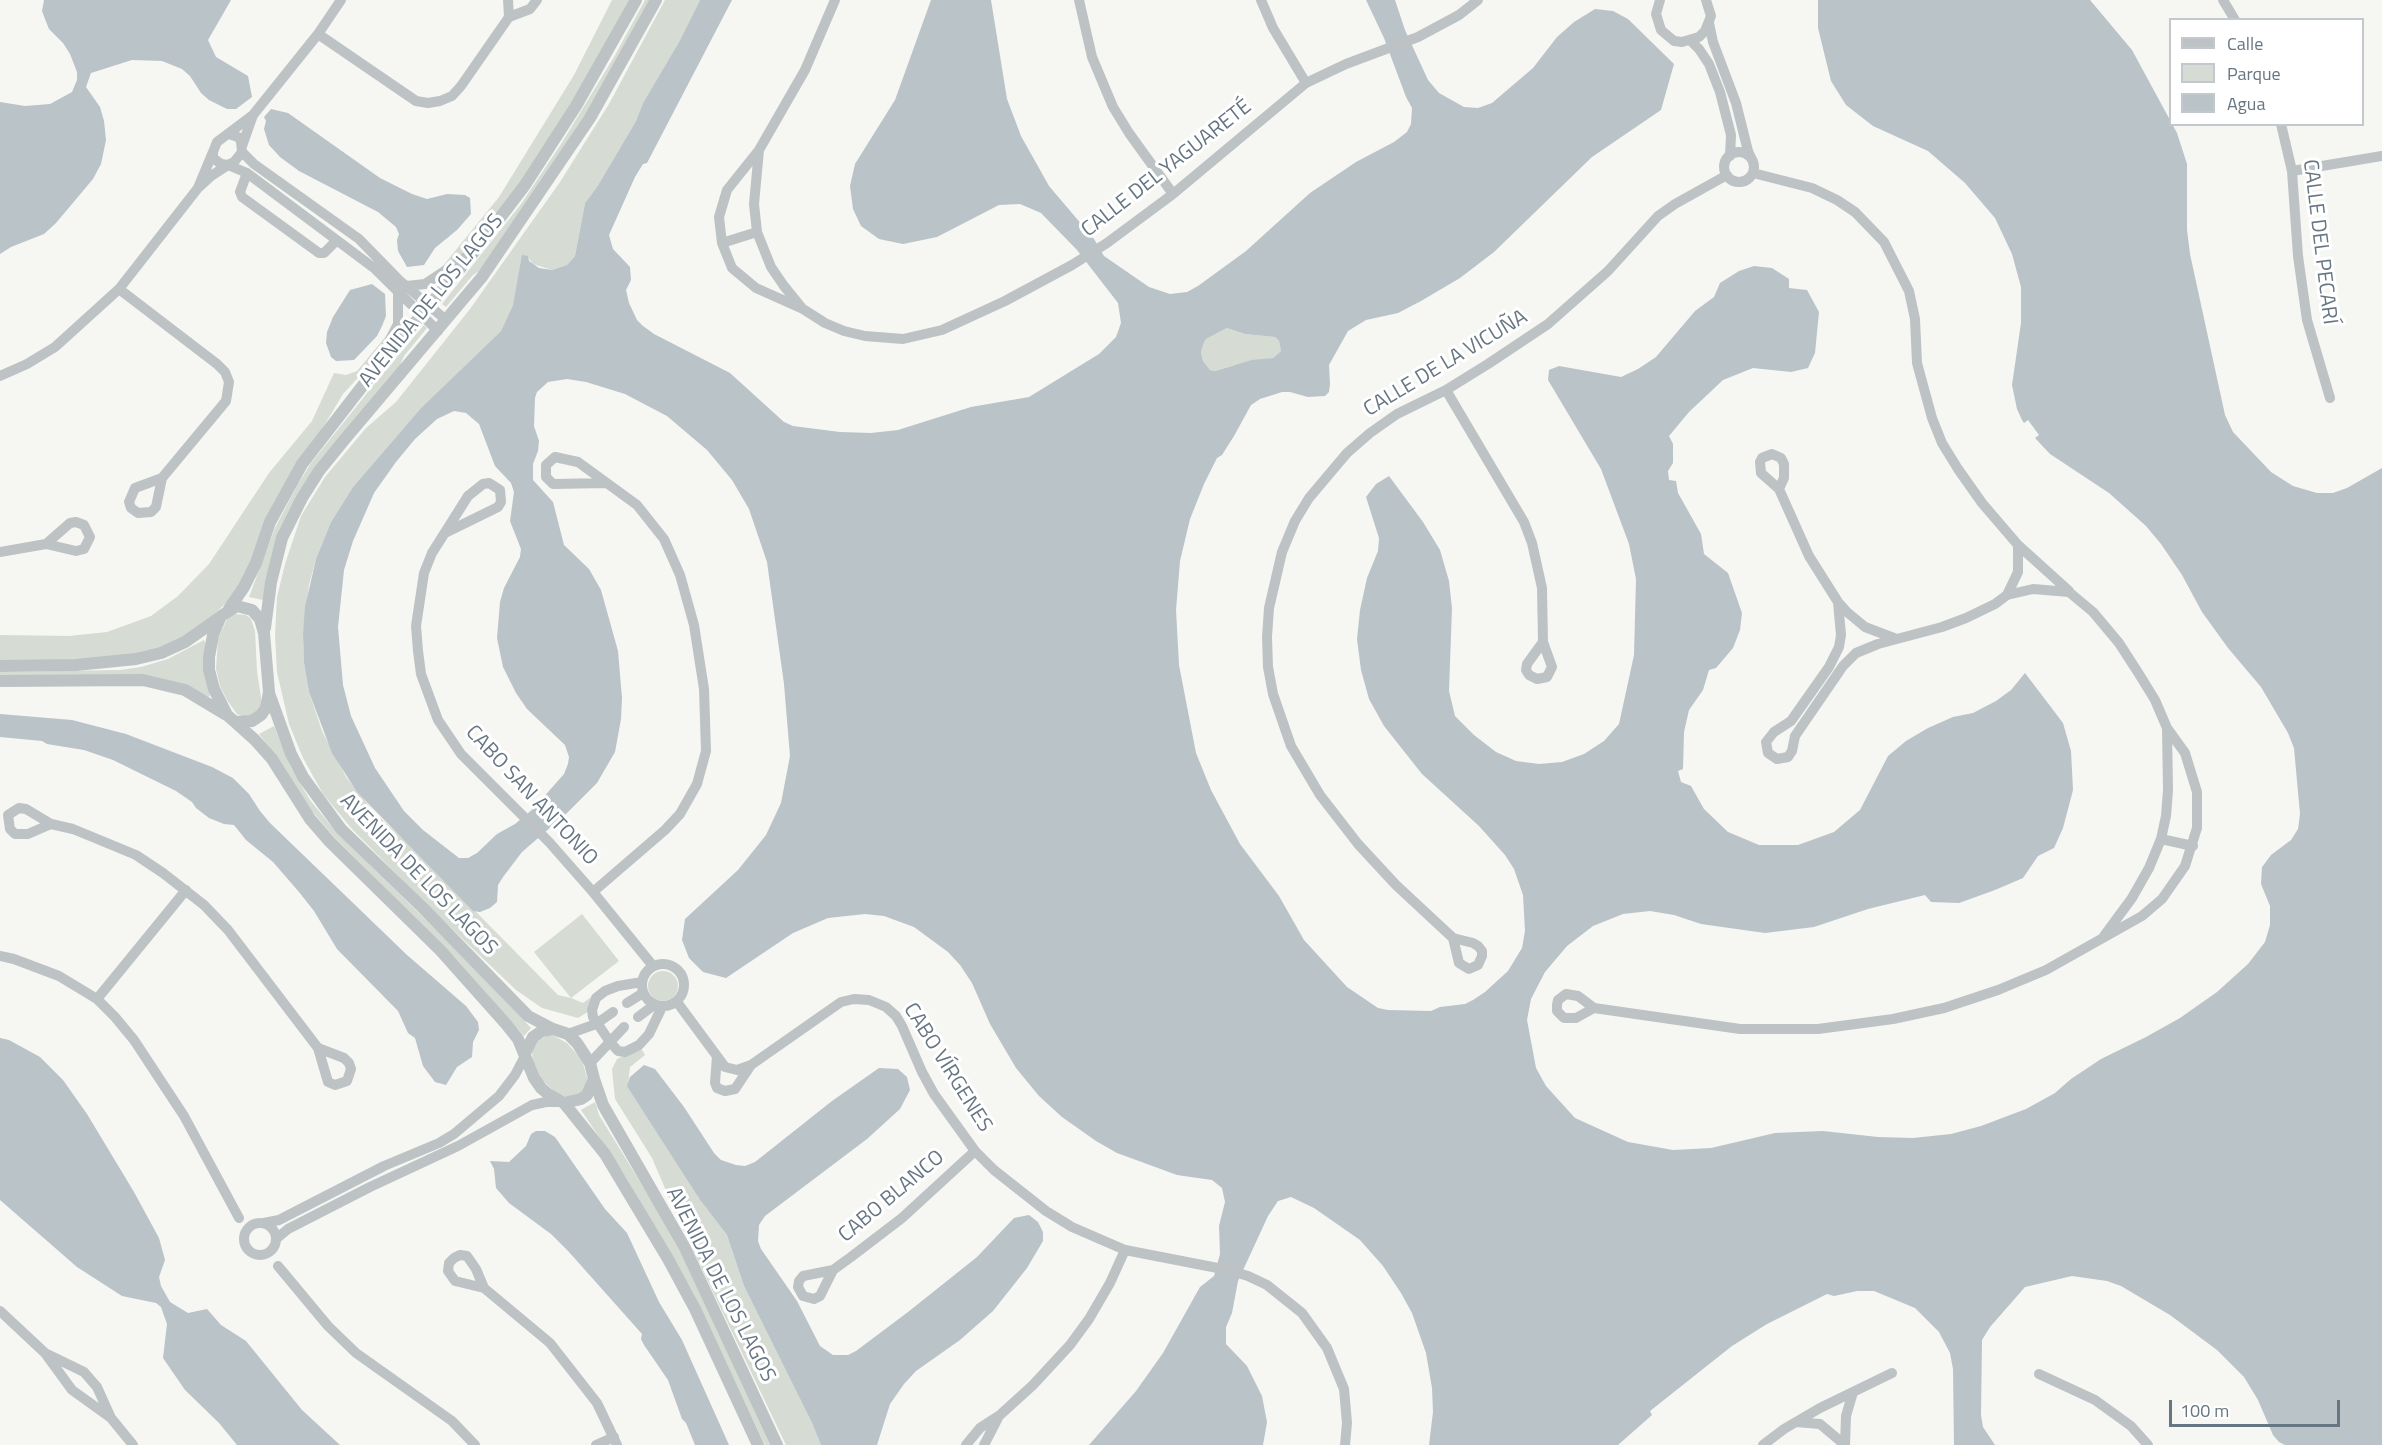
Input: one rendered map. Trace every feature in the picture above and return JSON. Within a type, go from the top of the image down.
[{"type":"street","points":[[198,188],[217,142],[253,115],[318,34],[341,0]]},
{"type":"street","points":[[508,0],[509,17]]},
{"type":"street","points":[[318,34],[398,90],[416,100],[428,103],[452,96],[509,17],[530,9],[537,0]]},
{"type":"street","name":"AVENIDA DE LOS LAGOS","points":[[225,613],[244,587],[256,563],[270,522],[286,489],[302,464],[371,375],[474,252],[525,185],[582,96],[636,0]]},
{"type":"street","name":"AVENIDA DE LOS LAGOS","points":[[553,1029],[528,1016],[424,909],[341,829],[318,801],[299,769],[281,729],[269,692],[264,633],[271,582],[280,546],[302,498],[319,471],[345,439],[483,277],[590,118],[656,0]]},
{"type":"street","name":"CALLE DEL YAGUARETÉ","points":[[835,0],[805,70],[759,150],[727,190],[719,217],[722,243],[732,268],[756,288],[803,309],[825,323],[865,336],[903,339],[942,330],[1005,301],[1072,266],[1173,194],[1305,84],[1418,37],[1459,15],[1478,0]]},
{"type":"street","points":[[1079,0],[1092,57],[1113,107],[1173,194]]},
{"type":"street","points":[[1261,0],[1278,38],[1305,84]]},
{"type":"street","points":[[2223,0],[2234,18]]},
{"type":"street","points":[[1657,2],[1657,23],[1666,36],[1674,41],[1691,41],[1699,37],[1709,23]]},
{"type":"street","points":[[1711,3],[1709,23],[1713,42],[1736,103],[1752,160],[1753,173]]},
{"type":"street","points":[[1691,41],[1709,64],[1720,92],[1731,135],[1730,156],[1725,163],[1727,175],[1734,180],[1743,181],[1753,173]]},
{"type":"street","points":[[0,376],[27,364],[55,347],[119,289],[198,188],[211,176],[238,159],[253,115]]},
{"type":"street","name":"CALLE DEL PECARÍ","points":[[2281,126],[2292,171],[2304,301],[2314,348],[2330,398]]},
{"type":"street","points":[[229,134],[238,137],[242,149],[254,164],[359,239],[403,290],[425,311],[438,331]]},
{"type":"street","name":"CALLE DEL YAGUARETÉ","points":[[759,150],[754,204],[757,232],[771,267],[803,309]]},
{"type":"street","points":[[213,152],[216,161],[247,173],[403,290]]},
{"type":"street","points":[[1730,156],[1742,152],[1752,160]]},
{"type":"street","points":[[2292,171],[2382,156]]},
{"type":"street","points":[[247,173],[240,192],[242,197],[319,253],[324,253],[336,241]]},
{"type":"street","points":[[1594,1008],[1740,1029],[1818,1029],[1854,1026],[1944,1008],[1998,990],[2046,970],[2142,916],[2162,899],[2178,880],[2193,846],[2197,828],[2197,792],[2184,753],[2167,728],[2155,700],[2119,643],[2093,612],[2018,546],[1982,503],[1942,443],[1932,418],[1917,363],[1915,319],[1910,291],[1884,243],[1855,212],[1837,200],[1812,188],[1753,173]]},
{"type":"street","name":"CALLE DE LA VICUÑA","points":[[1453,938],[1396,885],[1337,820],[1291,746],[1273,694],[1268,667],[1267,637],[1272,587],[1282,552],[1295,521],[1309,498],[1347,453],[1370,433],[1397,414],[1446,390],[1548,324],[1608,271],[1658,216],[1727,175]]},
{"type":"street","points":[[722,243],[757,232]]},
{"type":"street","points":[[403,290],[425,284],[474,252]]},
{"type":"street","points":[[119,289],[217,364],[225,372],[229,382],[226,401],[162,478]]},
{"type":"street","points":[[371,375],[398,324],[403,290]]},
{"type":"street","points":[[425,311],[447,320]]},
{"type":"street","points":[[1446,390],[1524,522],[1538,565],[1542,588],[1543,642]]},
{"type":"street","points":[[593,892],[665,830],[680,814],[697,784],[706,751],[705,706],[693,625],[680,575],[664,539],[637,505],[578,462],[555,457],[546,465],[546,477],[553,484],[606,483]]},
{"type":"street","name":"CABO SAN ANTONIO","points":[[445,533],[498,507],[501,502],[500,490],[489,483],[477,487],[468,496],[432,553],[424,573],[418,600],[416,626],[421,674],[438,720],[461,754],[549,842],[653,966]]},
{"type":"street","points":[[1779,489],[1809,556],[1838,602],[1865,627],[1886,636],[1898,638]]},
{"type":"street","points":[[0,552],[46,544]]},
{"type":"street","points":[[2007,595],[2018,572],[2018,546]]},
{"type":"street","points":[[1795,736],[1843,666],[1856,653],[1865,648],[1942,627],[1995,604],[2007,595],[2033,589],[2069,592]]},
{"type":"street","points":[[1783,728],[1792,731],[1795,736],[1795,746],[1788,757],[1777,759],[1768,753],[1766,742],[1774,732],[1791,721],[1818,684],[1839,645],[1842,622],[1838,602]]},
{"type":"street","points":[[0,666],[76,665],[136,659],[161,653],[185,642],[237,606],[252,610],[260,619],[264,633]]},
{"type":"street","points":[[225,613],[213,635],[209,670],[214,689],[231,718]]},
{"type":"street","points":[[1839,645],[1856,653]]},
{"type":"street","points":[[0,681],[143,680],[185,690],[231,718],[252,721],[266,708],[269,692]]},
{"type":"street","name":"AVENIDA DE LOS LAGOS","points":[[231,718],[272,759],[310,819],[330,842],[441,951],[506,1024],[525,1054]]},
{"type":"street","points":[[2100,941],[2132,898],[2149,868],[2161,839],[2168,790],[2167,728]]},
{"type":"street","points":[[51,824],[73,829],[136,855],[186,890],[228,930],[318,1048]]},
{"type":"street","points":[[2161,839],[2193,846]]},
{"type":"street","points":[[97,999],[186,890]]},
{"type":"street","points":[[0,956],[37,966],[59,976],[97,999],[134,1040],[190,1126],[239,1218],[247,1250],[278,1266],[328,1326],[356,1353],[452,1421],[475,1445]]},
{"type":"street","points":[[627,1003],[642,988],[644,976],[653,966],[667,964],[674,966],[683,976],[684,990],[676,1002],[658,1006],[638,1017]]},
{"type":"street","points":[[618,986],[642,988],[658,1006],[650,1034],[639,1046],[625,1052],[618,1051],[610,1042],[596,1024],[592,1010],[596,998],[605,991],[618,986]]},
{"type":"street","name":"CABO VÍRGENES","points":[[717,1056],[715,1083],[717,1088],[725,1091],[735,1089],[751,1065],[841,1002],[854,999],[878,1003],[896,1016],[934,1094],[975,1151],[994,1170],[1046,1211],[1072,1227],[1125,1250],[1248,1276],[1267,1285],[1288,1300],[1315,1328],[1327,1348],[1344,1389],[1347,1423],[1345,1445]]},
{"type":"street","points":[[676,1002],[725,1067],[737,1070],[751,1065]]},
{"type":"street","points":[[568,1034],[596,1024],[613,1012]]},
{"type":"street","points":[[590,1063],[624,1027]]},
{"type":"street","points":[[243,1240],[246,1230],[259,1223],[279,1220],[454,1134],[499,1096],[515,1075],[533,1037],[542,1031],[553,1029],[568,1034],[590,1063],[594,1079],[587,1095],[581,1099],[532,1105],[453,1149],[370,1187],[288,1230],[267,1253],[256,1255]]},
{"type":"street","points":[[525,1054],[541,1088],[562,1102]]},
{"type":"street","name":"AVENIDA DE LOS LAGOS","points":[[594,1079],[603,1105],[685,1248],[777,1445]]},
{"type":"street","name":"AVENIDA DE LOS LAGOS","points":[[562,1102],[605,1154],[668,1259],[695,1309],[758,1445]]},
{"type":"street","name":"CABO BLANCO","points":[[833,1270],[902,1218],[975,1151]]},
{"type":"street","points":[[239,1218],[272,1229],[278,1266]]},
{"type":"street","points":[[966,1445],[980,1428],[1000,1415],[1050,1368],[1070,1345],[1105,1292],[1125,1250]]},
{"type":"street","points":[[484,1288],[525,1320],[562,1356],[597,1403],[616,1441],[596,1445]]},
{"type":"street","points":[[0,1311],[45,1353],[72,1390],[111,1418]]},
{"type":"street","points":[[45,1353],[84,1372],[97,1387],[111,1418],[133,1445]]},
{"type":"street","points":[[1763,1445],[1796,1422],[1892,1372]]},
{"type":"street","points":[[2039,1374],[2095,1400],[2131,1426],[2148,1445]]},
{"type":"street","points":[[1845,1445],[1847,1409],[1853,1392]]},
{"type":"street","points":[[984,1445],[1000,1415]]},
{"type":"street","points":[[1796,1422],[1820,1424],[1845,1445]]},
{"type":"green space","points":[[612,0],[630,0],[579,96],[505,205],[465,254],[438,272],[499,197],[574,75]]},
{"type":"green space","points":[[645,0],[652,0],[590,112],[484,268],[473,275],[446,307],[442,304],[521,204],[561,144],[614,57]]},
{"type":"green space","points":[[665,0],[700,0],[679,42],[643,103],[636,121],[585,203],[575,256],[567,265],[552,270],[533,264],[527,256],[513,305],[501,331],[421,408],[353,487],[331,522],[316,559],[309,585],[303,634],[304,663],[309,692],[322,731],[346,777],[375,813],[409,844],[558,995],[583,1003],[591,997],[589,1011],[578,1018],[542,1008],[516,990],[352,829],[323,794],[303,758],[289,724],[277,672],[275,636],[277,597],[301,516],[325,477],[366,428],[396,402],[470,309],[560,182],[609,104]]},
{"type":"green space","points":[[424,325],[427,328],[404,356],[398,370],[337,441],[266,577],[263,600],[249,597],[275,528],[311,463]]},
{"type":"green space","points":[[1227,328],[1245,334],[1275,337],[1279,341],[1281,351],[1273,358],[1215,371],[1210,370],[1203,361],[1201,352],[1203,345],[1206,339]]},
{"type":"green space","points":[[392,329],[378,356],[343,394],[319,434],[245,576],[230,599],[202,626],[160,650],[93,660],[0,662],[0,635],[69,636],[107,632],[151,616],[178,596],[209,564],[269,473],[312,421],[334,373],[346,375],[357,371]]},
{"type":"green space","points":[[235,614],[246,615],[251,619],[255,631],[257,671],[262,704],[260,710],[247,718],[237,714],[227,700],[220,686],[216,669],[218,639],[228,617]]},
{"type":"green space","points":[[204,640],[209,697],[162,679],[0,676],[0,672],[120,670],[141,667],[168,659]]},
{"type":"green space","points":[[274,726],[290,766],[310,800],[337,833],[464,957],[531,1028],[524,1036],[459,962],[334,837],[306,804],[284,767],[259,734]]},
{"type":"green space","points":[[582,914],[619,961],[571,998],[534,952]]},
{"type":"green space","points":[[663,971],[674,975],[678,986],[674,997],[663,1001],[652,997],[648,986],[652,975]]},
{"type":"green space","points":[[549,1035],[567,1043],[582,1060],[588,1081],[581,1094],[568,1098],[554,1091],[541,1079],[533,1064],[532,1052],[535,1042]]},
{"type":"green space","points":[[641,1048],[645,1055],[630,1067],[628,1086],[700,1200],[727,1235],[744,1286],[821,1445],[786,1445],[679,1221],[652,1158],[615,1099],[612,1069],[617,1059]]},
{"type":"green space","points":[[595,1102],[599,1115],[683,1257],[772,1445],[765,1445],[692,1291],[626,1177],[581,1110]]},
{"type":"water","points":[[44,0],[231,0],[208,40],[216,57],[248,76],[252,97],[236,109],[227,109],[201,93],[190,76],[182,69],[162,61],[132,60],[91,73],[86,87],[100,107],[104,121],[106,140],[101,164],[93,179],[44,234],[11,247],[0,254],[0,102],[25,106],[50,104],[72,92],[77,80],[77,72],[70,54],[49,29],[42,11]]},
{"type":"water","points":[[700,0],[732,0],[647,163],[643,164],[635,177],[609,235],[613,249],[630,267],[631,280],[626,290],[629,303],[637,320],[643,326],[654,334],[730,373],[784,422],[793,426],[840,432],[871,433],[898,430],[971,407],[1029,397],[1099,354],[1116,337],[1121,323],[1118,303],[1077,250],[1041,213],[1020,204],[999,205],[937,237],[903,244],[879,239],[861,226],[853,209],[850,186],[855,164],[895,100],[931,0],[991,0],[1007,99],[1021,136],[1049,186],[1094,239],[1104,256],[1149,287],[1170,294],[1187,292],[1198,286],[1246,251],[1310,193],[1407,132],[1411,124],[1412,108],[1366,0],[1395,0],[1405,30],[1428,80],[1439,93],[1464,107],[1478,108],[1492,103],[1533,68],[1557,37],[1574,22],[1595,9],[1613,11],[1628,19],[1674,64],[1661,110],[1592,157],[1494,252],[1460,278],[1398,313],[1366,320],[1348,331],[1329,365],[1329,392],[1325,396],[1308,397],[1282,392],[1260,399],[1251,405],[1222,455],[1217,458],[1190,519],[1180,561],[1176,610],[1179,665],[1196,753],[1211,790],[1240,844],[1279,896],[1304,940],[1347,987],[1378,1008],[1388,1010],[1431,1011],[1440,1007],[1465,1004],[1485,992],[1508,971],[1522,948],[1525,931],[1523,895],[1514,869],[1505,855],[1479,826],[1422,774],[1384,726],[1369,699],[1361,670],[1357,639],[1360,610],[1367,578],[1378,551],[1379,538],[1366,497],[1376,484],[1389,476],[1423,522],[1440,550],[1449,581],[1452,608],[1449,691],[1455,716],[1496,752],[1516,761],[1539,764],[1562,762],[1584,754],[1604,741],[1619,724],[1634,655],[1636,579],[1629,544],[1601,469],[1548,380],[1549,370],[1559,366],[1621,377],[1656,357],[1695,311],[1714,297],[1720,283],[1739,271],[1754,266],[1772,268],[1789,279],[1789,288],[1807,290],[1819,312],[1815,353],[1808,368],[1791,372],[1753,368],[1723,380],[1689,412],[1669,436],[1673,444],[1673,463],[1668,471],[1669,480],[1676,481],[1678,493],[1701,534],[1704,554],[1728,573],[1742,613],[1740,630],[1733,648],[1716,668],[1709,670],[1703,690],[1689,710],[1684,732],[1683,769],[1678,771],[1681,782],[1691,786],[1704,809],[1728,832],[1759,845],[1798,845],[1834,832],[1860,810],[1888,756],[1906,741],[1928,728],[1953,717],[1973,713],[1996,701],[2011,690],[2025,673],[2063,723],[2071,751],[2073,790],[2063,828],[2054,848],[2038,856],[2023,878],[1959,903],[1931,902],[1925,895],[1868,909],[1814,927],[1765,933],[1701,924],[1674,915],[1650,911],[1623,914],[1593,926],[1567,946],[1545,972],[1531,999],[1527,1020],[1536,1068],[1546,1086],[1575,1118],[1628,1142],[1673,1150],[1711,1148],[1775,1133],[1823,1131],[1913,1138],[1951,1134],[1981,1126],[2026,1109],[2055,1093],[2101,1059],[2180,1018],[2217,992],[2248,964],[2265,942],[2270,925],[2270,906],[2261,884],[2262,867],[2271,855],[2291,840],[2298,829],[2300,814],[2294,748],[2288,733],[2261,687],[2228,648],[2202,612],[2182,575],[2146,526],[2109,493],[2050,454],[2035,438],[2039,435],[2028,420],[2024,423],[2017,409],[2012,385],[2021,323],[2021,287],[2012,254],[1995,218],[1965,183],[1928,151],[1873,126],[1846,105],[1831,81],[1818,28],[1818,0],[2090,0],[2132,50],[2169,118],[2169,126],[2173,126],[2177,133],[2187,164],[2187,230],[2190,254],[2225,415],[2233,432],[2271,472],[2293,486],[2317,493],[2333,493],[2347,488],[2382,468],[2382,1445],[2285,1445],[2279,1442],[2273,1435],[2258,1400],[2244,1377],[2217,1350],[2170,1315],[2121,1286],[2107,1281],[2072,1276],[2025,1287],[1990,1327],[1982,1340],[1981,1415],[1983,1427],[1995,1445],[1954,1445],[1953,1369],[1950,1353],[1939,1332],[1915,1308],[1874,1291],[1857,1291],[1834,1296],[1827,1294],[1767,1324],[1732,1346],[1650,1411],[1652,1415],[1618,1445],[1429,1445],[1433,1412],[1432,1388],[1426,1353],[1412,1313],[1401,1293],[1383,1266],[1360,1240],[1314,1208],[1291,1197],[1278,1201],[1268,1216],[1238,1281],[1232,1313],[1226,1327],[1226,1344],[1247,1366],[1262,1396],[1267,1422],[1263,1445],[1089,1445],[1136,1391],[1163,1353],[1200,1287],[1214,1276],[1220,1254],[1219,1226],[1225,1202],[1222,1188],[1212,1180],[1177,1175],[1117,1153],[1062,1117],[1039,1096],[1016,1068],[990,1024],[972,983],[960,965],[948,952],[914,927],[884,916],[865,914],[828,918],[793,933],[726,978],[703,972],[689,958],[682,940],[685,919],[738,870],[766,835],[781,803],[790,756],[784,684],[767,562],[749,509],[732,480],[707,450],[667,416],[625,394],[586,382],[567,379],[548,382],[537,392],[534,426],[539,441],[533,464],[533,480],[553,502],[564,545],[589,569],[601,590],[618,651],[622,698],[621,719],[615,752],[597,783],[522,852],[498,885],[497,902],[490,908],[480,912],[473,911],[357,792],[332,753],[309,692],[304,663],[305,607],[316,559],[331,522],[353,487],[421,408],[501,331],[513,305],[522,255],[528,256],[529,261],[539,268],[552,270],[567,265],[575,256],[585,203],[636,121],[643,103],[679,42]],"holes":[[[1227,328],[1245,334],[1275,337],[1279,341],[1281,351],[1273,358],[1252,360],[1215,371],[1210,370],[1203,361],[1201,352],[1206,339]],[[454,411],[466,413],[479,424],[495,466],[511,483],[514,492],[510,521],[521,549],[520,557],[504,588],[500,602],[497,638],[503,667],[527,709],[565,745],[569,757],[564,774],[533,809],[515,824],[497,834],[477,853],[468,858],[459,858],[423,830],[404,811],[375,768],[351,716],[343,685],[338,627],[344,570],[353,541],[374,493],[415,439],[437,419]]]},
{"type":"water","points":[[271,109],[288,113],[380,178],[412,194],[427,199],[447,194],[465,195],[470,198],[471,214],[457,230],[435,248],[424,265],[407,267],[398,251],[399,234],[396,227],[378,212],[299,171],[280,157],[269,145],[264,129],[266,121],[264,117]]},
{"type":"water","points":[[372,284],[385,294],[386,316],[382,326],[377,336],[354,360],[336,361],[331,357],[326,343],[327,332],[333,317],[350,290]]},
{"type":"water","points":[[0,714],[72,720],[126,734],[212,767],[233,778],[249,794],[270,823],[407,955],[466,1006],[478,1022],[479,1030],[473,1042],[472,1057],[457,1067],[446,1085],[435,1082],[423,1066],[415,1038],[408,1033],[398,1011],[337,949],[314,911],[273,862],[246,840],[234,825],[209,818],[176,791],[113,760],[84,750],[47,744],[42,741],[0,737]]},
{"type":"water","points":[[0,1038],[9,1040],[40,1057],[63,1080],[87,1114],[159,1238],[165,1260],[159,1277],[170,1302],[188,1313],[207,1309],[221,1325],[246,1341],[302,1410],[340,1445],[237,1445],[219,1423],[185,1390],[163,1358],[167,1324],[161,1307],[156,1303],[122,1296],[77,1267],[0,1200]]},
{"type":"water","points":[[644,1065],[655,1069],[721,1160],[745,1166],[755,1162],[832,1101],[879,1068],[898,1069],[907,1077],[910,1090],[900,1109],[867,1139],[765,1216],[759,1225],[758,1241],[761,1249],[797,1301],[820,1346],[833,1355],[848,1355],[856,1351],[908,1312],[977,1257],[1014,1218],[1029,1215],[1038,1222],[1043,1232],[1043,1241],[1027,1268],[993,1311],[960,1340],[916,1371],[904,1384],[890,1404],[877,1445],[821,1445],[744,1286],[727,1235],[700,1200],[627,1086],[630,1077]]},
{"type":"water","points":[[536,1131],[545,1131],[555,1137],[605,1209],[627,1233],[659,1302],[682,1340],[729,1445],[695,1445],[682,1419],[668,1380],[644,1345],[641,1339],[642,1334],[551,1234],[509,1203],[496,1188],[494,1169],[490,1161],[509,1162],[526,1146],[531,1134]]}]
